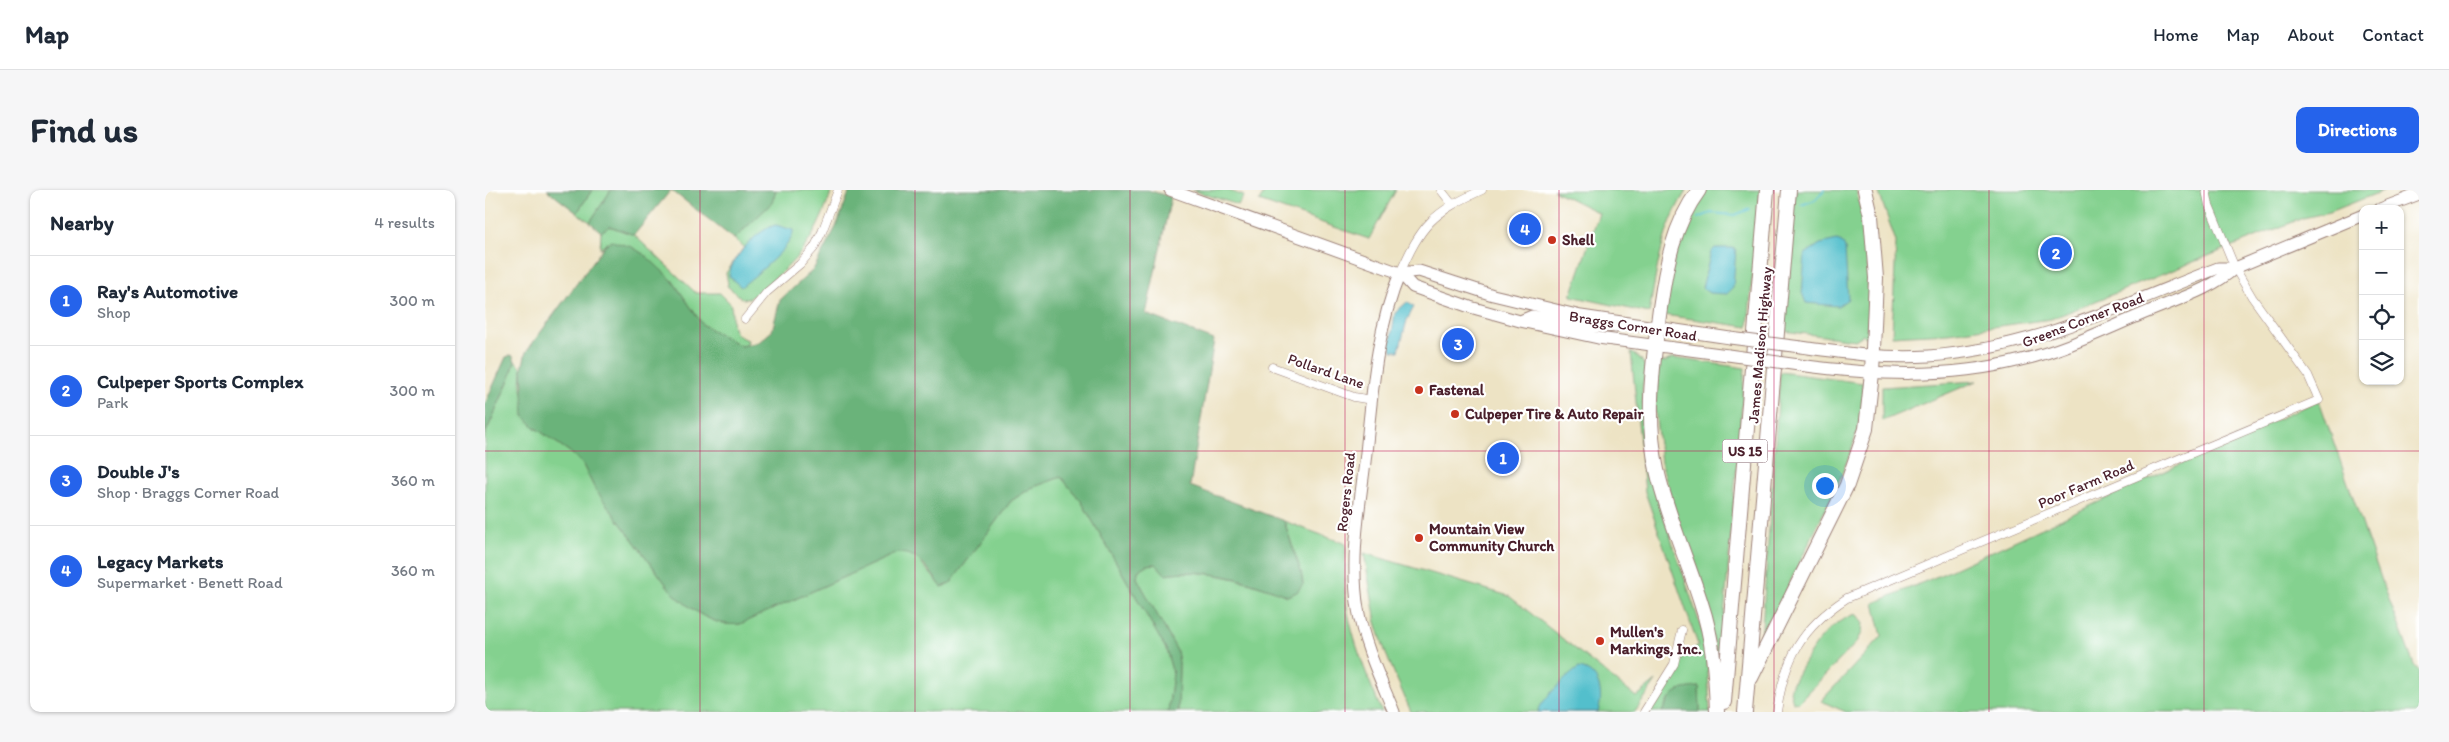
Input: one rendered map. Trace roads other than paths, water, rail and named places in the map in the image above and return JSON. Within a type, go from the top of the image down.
[{"type":"highway","points":[[1699,190],[1684,214],[1672,244],[1657,328],[1650,406],[1657,471],[1707,623],[1714,658],[1717,712]]},
{"type":"highway","name":"James Madison Highway","points":[[1724,712],[1767,190]]},
{"type":"highway","name":"James Madison Highway","points":[[1745,712],[1789,190]]},
{"type":"highway","points":[[1747,686],[1847,485],[1866,429],[1872,373],[1876,278],[1871,216],[1865,190]]},
{"type":"street","points":[[745,319],[767,292],[800,264],[813,248],[822,232],[838,190]]},
{"type":"street","name":"Braggs Corner Road","points":[[1170,190],[1400,273],[1413,287],[1470,307],[1520,321],[1598,338],[1872,373]]},
{"type":"street","points":[[1441,190],[1452,204]]},
{"type":"street","points":[[1400,273],[1420,232],[1452,204],[1482,190]]},
{"type":"street","points":[[2206,190],[2209,205],[2235,268]]},
{"type":"street","points":[[2390,205],[2419,194]]},
{"type":"street","name":"Greens Corner Road","points":[[1872,373],[1941,373],[1993,367],[2022,360],[2071,344],[2221,280],[2235,268],[2359,218]]},
{"type":"street","name":"Greens Corner Road","points":[[1873,356],[1928,356],[2005,346],[2080,323],[2218,268],[2235,268]]},
{"type":"street","name":"Poor Farm Road","points":[[1777,712],[1786,666],[1795,648],[1820,618],[1847,598],[2319,400],[2308,375],[2252,296],[2235,268]]},
{"type":"street","name":"Braggs Corner Road","points":[[1400,273],[1419,270],[1515,301],[1581,316],[1634,325],[1873,356]]},
{"type":"street","name":"Rogers Road","points":[[1394,712],[1366,644],[1361,625],[1355,586],[1355,547],[1371,400],[1383,319],[1400,273]]},
{"type":"street","points":[[1520,321],[1532,316],[1597,328],[1634,325]]},
{"type":"street","name":"Pollard Lane","points":[[1272,367],[1354,397],[1371,400]]},
{"type":"street","points":[[1645,712],[1674,664],[1682,630]]},
{"type":"water","points":[[776,225],[793,230],[792,236],[773,260],[741,287],[729,276],[734,261],[754,238],[769,227]]},
{"type":"water","points":[[1837,240],[1842,242],[1845,248],[1848,299],[1838,306],[1806,303],[1802,293],[1805,254],[1820,244]]},
{"type":"water","points":[[1715,248],[1733,248],[1736,250],[1733,288],[1727,294],[1709,293],[1702,288],[1711,252]]},
{"type":"water","points":[[1407,302],[1414,307],[1407,320],[1399,351],[1392,351],[1390,345],[1395,313]]},
{"type":"water","points":[[1579,668],[1592,674],[1599,685],[1601,698],[1598,712],[1538,712],[1549,695]]},
{"type":"waterway","points":[[1801,205],[1815,200],[1824,190]]},
{"type":"waterway","points":[[1698,218],[1711,213],[1735,215],[1750,209]]},
{"type":"place","name":"Legacy Markets","points":[[1525,229]]},
{"type":"place","name":"Shell","points":[[1552,240]]},
{"type":"place","name":"Culpeper Sports Complex","points":[[2056,253]]},
{"type":"place","name":"Double J's","points":[[1458,344]]},
{"type":"place","name":"Fastenal","points":[[1419,390]]},
{"type":"place","name":"Culpeper Tire & Auto Repair","points":[[1455,414]]},
{"type":"place","name":"Ray's Automotive","points":[[1503,458]]},
{"type":"place","name":"Mountain View Community Church","points":[[1419,538]]},
{"type":"place","name":"Mullen's Markings, Inc.","points":[[1600,641]]}]
